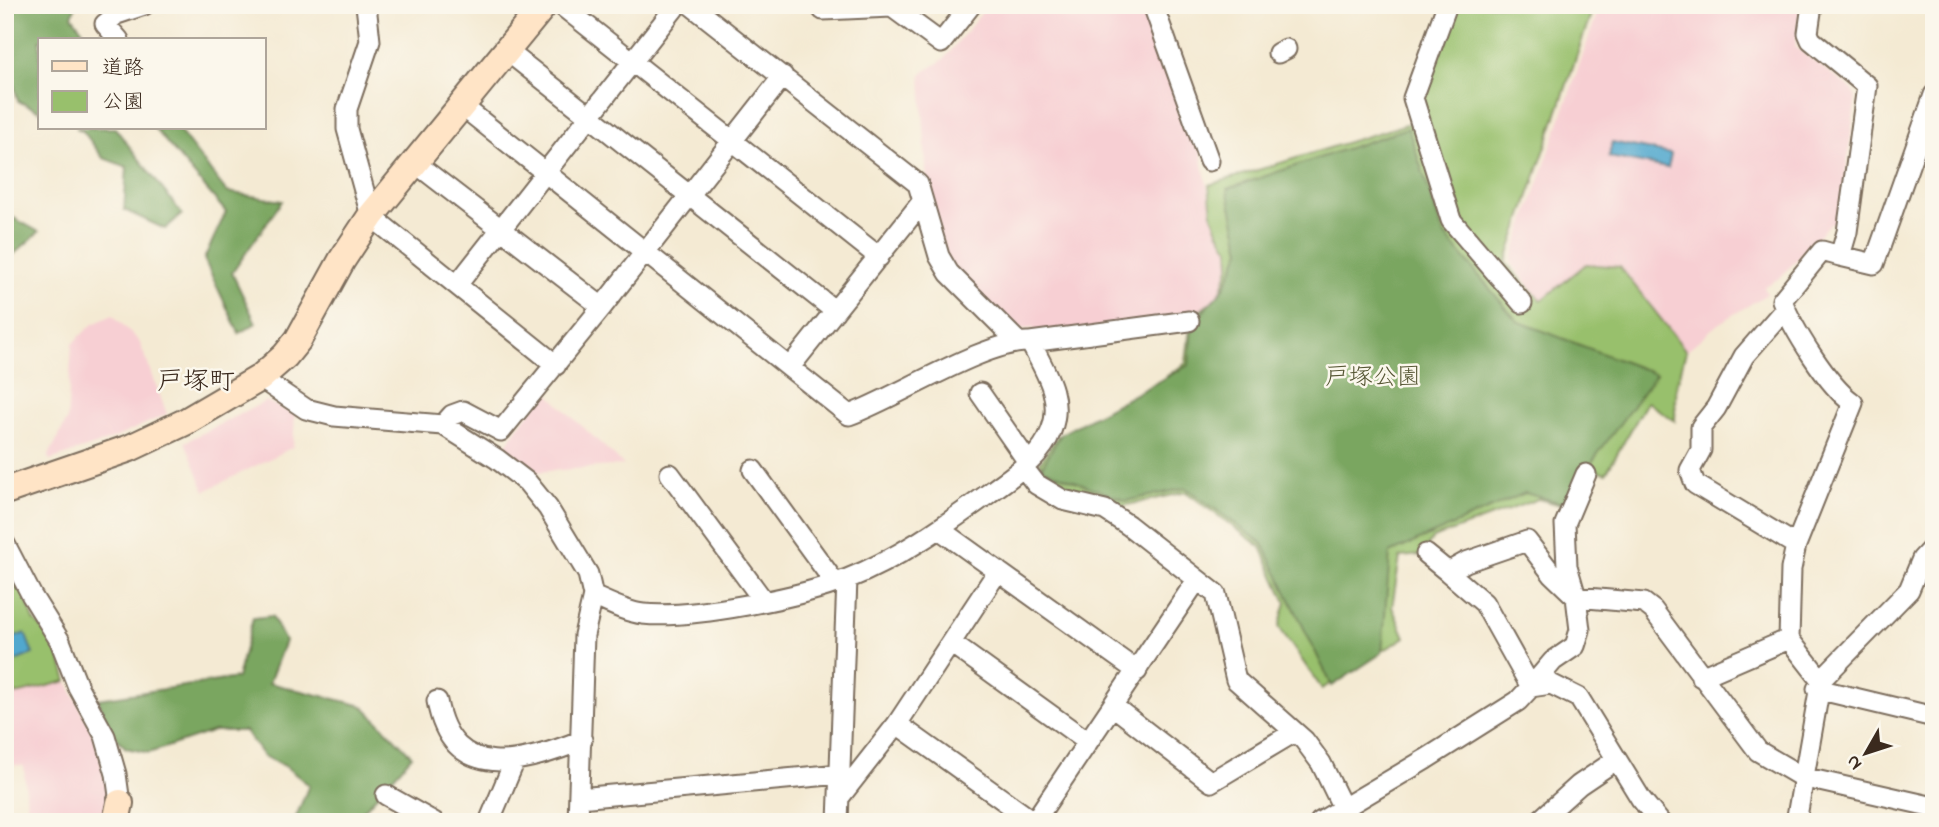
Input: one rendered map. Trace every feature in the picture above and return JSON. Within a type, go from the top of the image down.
[{"type":"street","points":[[117,38],[105,24],[117,14],[144,5]]},
{"type":"street","points":[[366,5],[370,41],[347,109],[347,128],[371,216],[556,365]]},
{"type":"street","points":[[5,491],[130,448],[185,422],[260,378],[298,340],[342,260],[371,216],[544,5]]},
{"type":"street","points":[[561,5],[879,257]]},
{"type":"street","points":[[457,285],[677,5]]},
{"type":"street","points":[[593,596],[640,614],[670,615],[763,600],[841,581],[939,529],[1026,464],[1051,433],[1056,415],[1054,387],[1024,341],[949,273],[939,256],[918,184],[691,5]]},
{"type":"street","points":[[823,10],[892,7],[941,43],[971,5]]},
{"type":"street","points":[[1153,5],[1209,161]]},
{"type":"street","points":[[1447,5],[1413,98],[1451,220],[1522,303]]},
{"type":"street","points":[[1812,5],[1808,33],[1811,40],[1867,86],[1849,219],[1840,256]]},
{"type":"street","points":[[506,50],[835,311]]},
{"type":"street","points":[[443,425],[452,415],[463,411],[501,431],[646,253],[783,76]]},
{"type":"street","points":[[1934,95],[1874,264],[1822,251],[1782,300],[1843,396],[1853,403],[1796,545],[1791,569],[1789,639],[1819,684],[1934,718]]},
{"type":"street","points":[[461,105],[849,415],[948,369],[1024,341],[1189,321]]},
{"type":"street","points":[[414,162],[603,307]]},
{"type":"street","points":[[790,367],[922,202]]},
{"type":"street","points":[[1786,309],[1744,356],[1716,408],[1701,427],[1701,450],[1690,470],[1695,484],[1796,545]]},
{"type":"street","points":[[260,378],[306,409],[334,416],[443,425],[497,459],[527,482],[570,542],[588,574],[593,596],[584,635],[578,822]]},
{"type":"street","points":[[980,393],[1036,484],[1063,500],[1105,510],[1216,594],[1236,680],[1304,740],[1321,763],[1342,806]]},
{"type":"street","points":[[753,470],[841,581],[838,822]]},
{"type":"street","points":[[670,474],[763,600]]},
{"type":"street","points":[[1320,822],[1342,806],[1426,759],[1518,701],[1553,661],[1575,646],[1580,630],[1576,597],[1567,566],[1565,524],[1586,474]]},
{"type":"street","points":[[939,529],[1137,671]]},
{"type":"street","points":[[1448,572],[1466,562],[1527,541],[1553,575],[1576,597],[1644,603],[1653,610],[1758,751],[1802,777],[1934,807]]},
{"type":"street","points":[[5,544],[32,596],[60,641],[78,687],[105,736],[116,774],[118,813]]},
{"type":"street","points":[[1796,822],[1819,684],[1909,590],[1922,559],[1934,546]]},
{"type":"street","points":[[1426,554],[1484,603],[1531,687]]},
{"type":"street","points":[[839,798],[897,724],[998,571]]},
{"type":"street","points":[[897,724],[1034,822],[1197,580]]},
{"type":"street","points":[[1702,677],[1789,639]]},
{"type":"street","points":[[951,643],[1088,742]]},
{"type":"street","points":[[1531,687],[1551,684],[1579,698],[1616,760],[1660,822]]},
{"type":"street","points":[[437,701],[441,724],[459,748],[476,758],[515,760],[543,756],[582,740]]},
{"type":"street","points":[[1113,706],[1211,782],[1293,733]]},
{"type":"street","points":[[489,822],[515,760]]},
{"type":"street","points":[[1538,822],[1579,785],[1616,760]]},
{"type":"street","points":[[579,799],[840,774]]},
{"type":"street","points":[[386,795],[434,822]]},
{"type":"shaded area","points":[[988,5],[1148,5],[1199,140],[1212,214],[1229,249],[1230,264],[1220,295],[1191,318],[1035,335],[1034,328],[1012,329],[948,265],[927,185],[921,74],[944,59]]},
{"type":"shaded area","points":[[1600,5],[1800,5],[1795,47],[1853,90],[1856,98],[1839,223],[1830,223],[1781,277],[1764,287],[1767,294],[1718,324],[1686,351],[1620,267],[1586,264],[1541,301],[1511,262]]},
{"type":"shaded area","points":[[113,315],[139,341],[167,414],[110,440],[50,460],[48,457],[67,420],[72,344],[93,324]]},
{"type":"shaded area","points":[[546,391],[624,465],[536,472],[503,448]]},
{"type":"shaded area","points":[[266,401],[295,415],[293,447],[205,491],[185,442]]},
{"type":"shaded area","points":[[67,681],[95,739],[110,794],[107,822],[28,822],[24,766],[5,764],[5,697]]},
{"type":"green space","points":[[5,5],[76,5],[72,16],[88,38],[38,38],[38,110],[18,101],[5,48]]},
{"type":"green space","name":"戸塚公園","points":[[1453,5],[1594,5],[1506,263],[1541,301],[1586,264],[1620,267],[1686,351],[1676,388],[1675,421],[1647,402],[1606,473],[1576,465],[1562,505],[1538,499],[1433,538],[1422,555],[1400,557],[1392,607],[1405,637],[1322,689],[1279,627],[1286,602],[1261,547],[1186,492],[1123,506],[1073,487],[1043,471],[1040,462],[1057,436],[1104,419],[1186,363],[1191,318],[1220,295],[1230,264],[1229,249],[1212,214],[1209,185],[1410,123],[1425,93]]},
{"type":"green space","name":"戸塚公園","points":[[1408,128],[1443,233],[1517,321],[1656,374],[1562,503],[1525,493],[1390,553],[1382,653],[1332,686],[1263,544],[1186,488],[1126,501],[1041,468],[1061,434],[1189,365],[1192,324],[1224,288],[1241,250],[1227,189]]},
{"type":"green space","points":[[81,130],[117,130],[182,214],[165,229],[124,210],[127,167],[103,158]]},
{"type":"green space","points":[[156,130],[179,130],[227,192],[282,201],[232,273],[256,323],[239,333],[204,259],[226,212]]},
{"type":"green space","points":[[5,213],[39,232],[5,262]]},
{"type":"green space","points":[[20,582],[34,620],[56,644],[67,681],[5,697],[5,588]]},
{"type":"green space","points":[[272,616],[285,641],[269,683],[363,706],[412,756],[363,811],[374,822],[294,822],[309,785],[285,766],[263,756],[245,731],[214,731],[149,753],[126,748],[111,733],[98,699],[237,678],[253,618]]},
{"type":"water","points":[[1612,142],[1671,154],[1668,168],[1609,157]]},
{"type":"water","points":[[25,633],[33,654],[5,665],[5,641]]},
{"type":"district","name":"戸塚町","points":[[196,380]]}]
